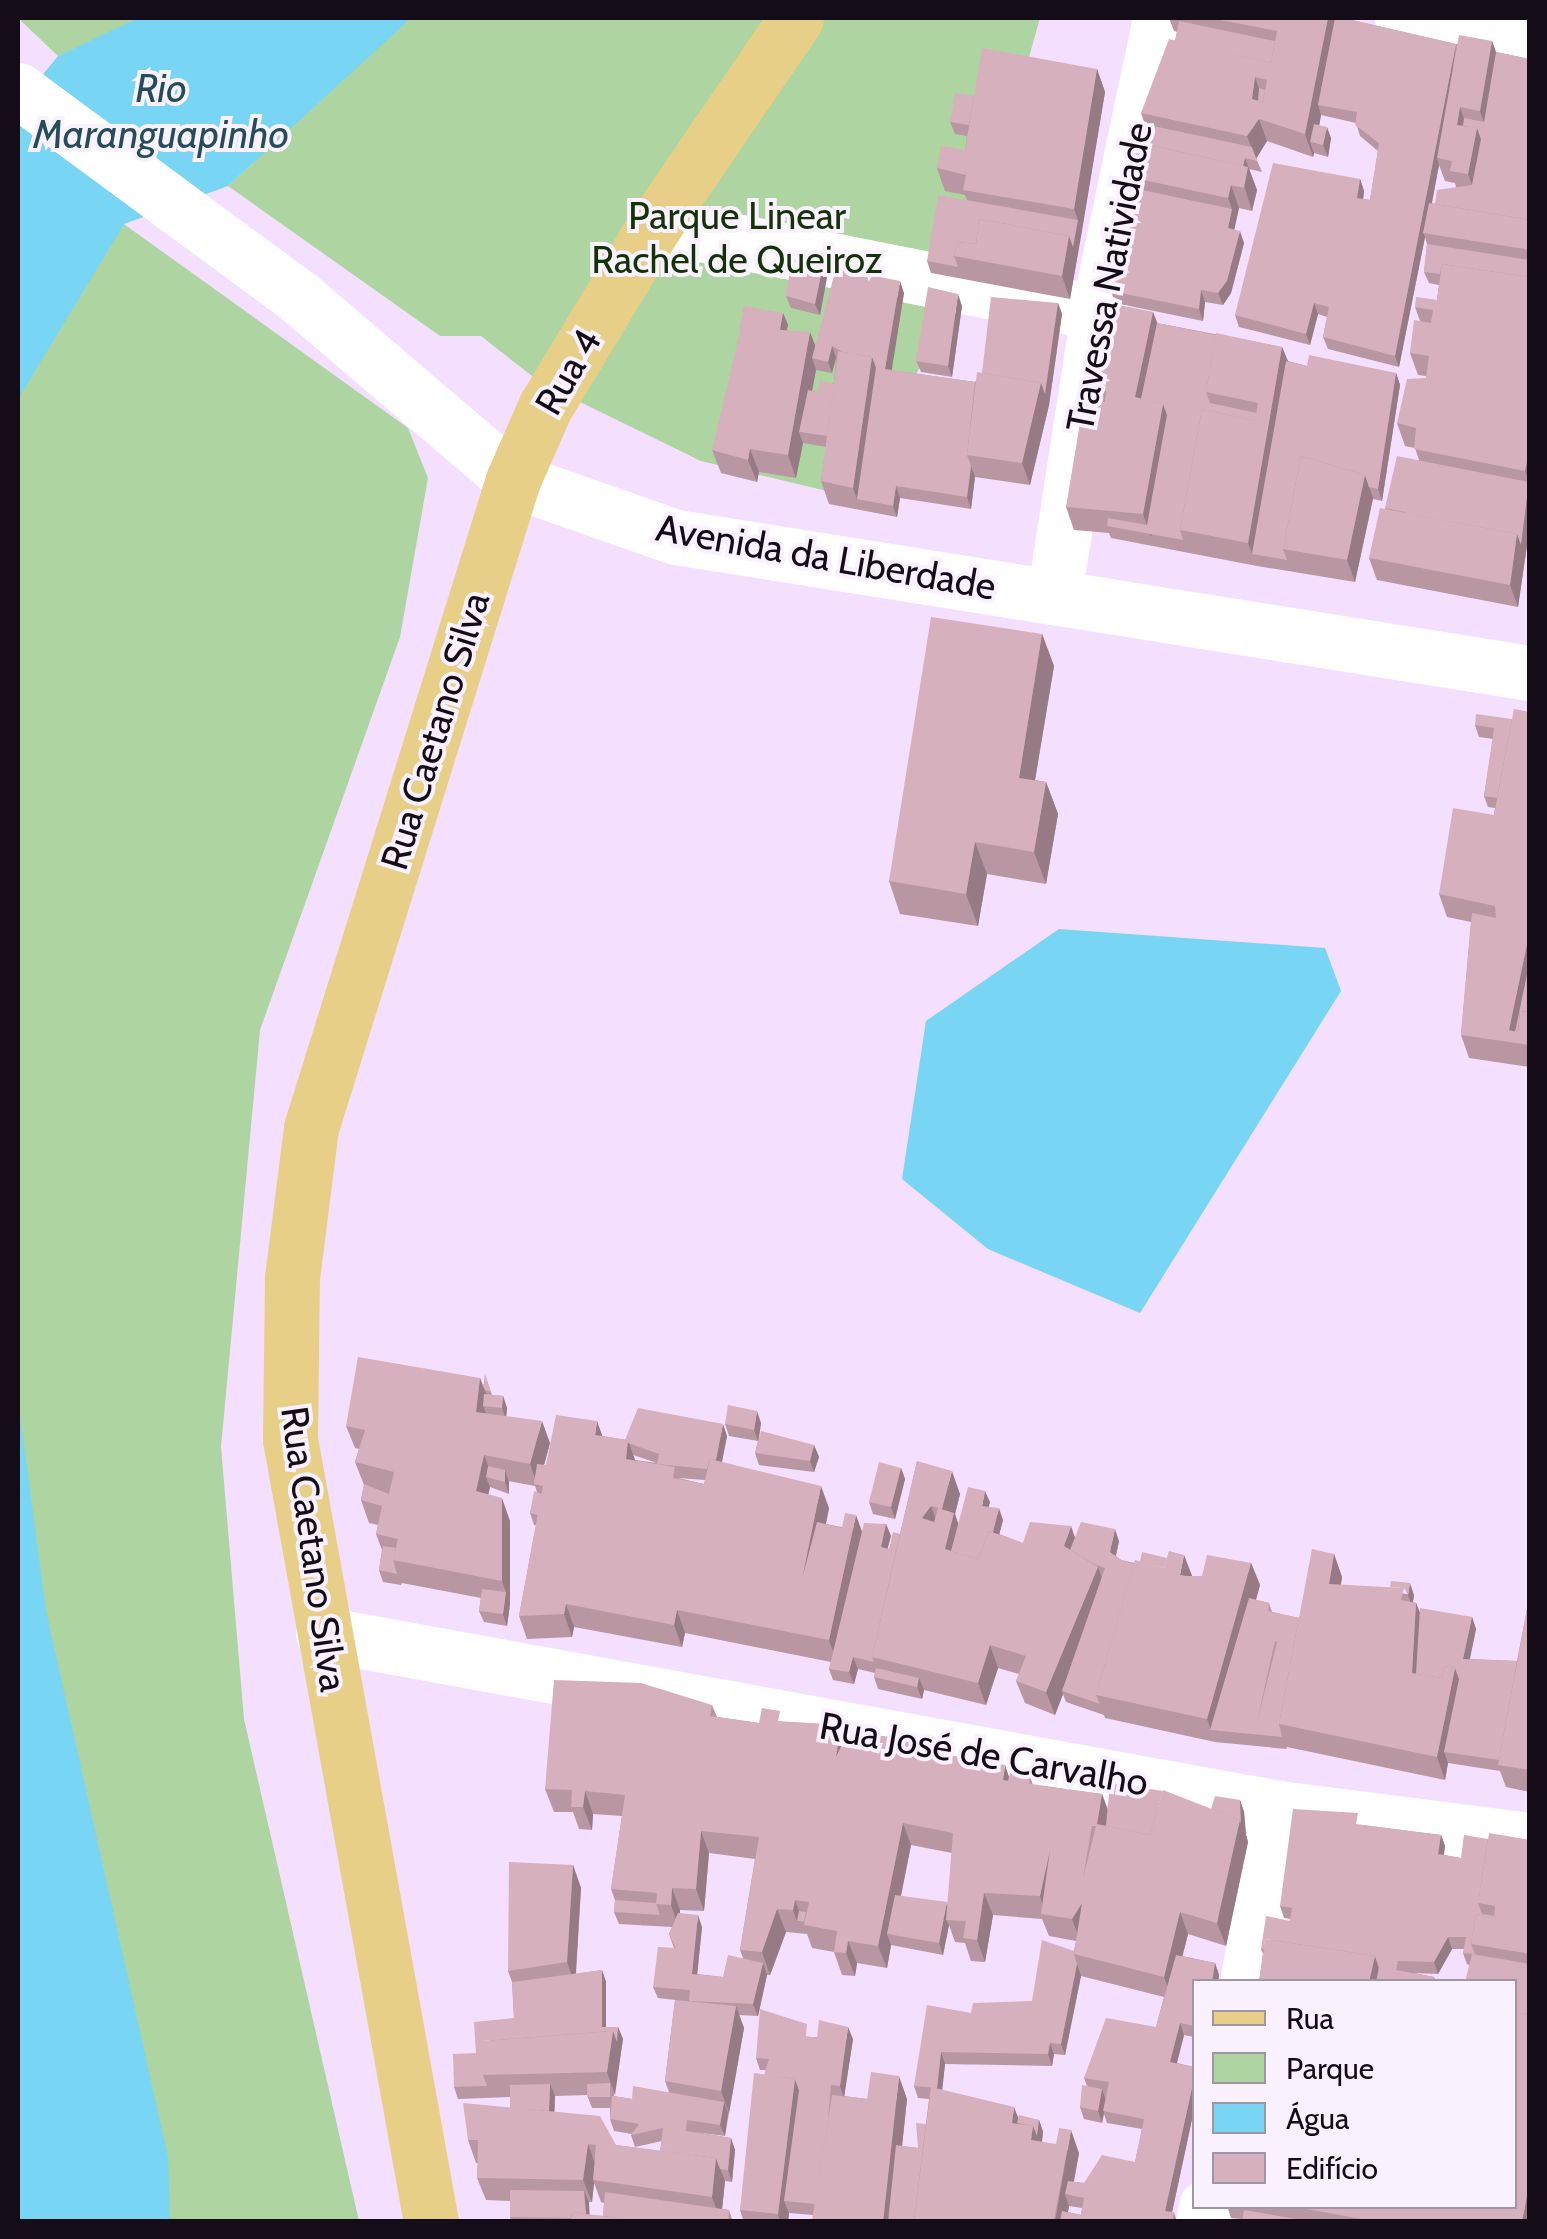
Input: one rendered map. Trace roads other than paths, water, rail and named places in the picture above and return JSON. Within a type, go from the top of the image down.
[{"type":"main road","name":"Rua 4","points":[[513,480],[545,407],[654,226],[796,18]]},
{"type":"main road","name":"Rua Caetano Silva","points":[[431,2222],[290,1438],[292,1278],[311,1128],[513,480]]},
{"type":"street","name":"Travessa Natividade","points":[[1054,596],[1098,313],[1160,18]]},
{"type":"street","points":[[1402,18],[1530,45]]},
{"type":"street","name":"Avenida da Liberdade","points":[[18,90],[300,298],[513,480],[676,537],[1530,673]]},
{"type":"street","points":[[654,226],[1098,313]]},
{"type":"street","name":"Rua José de Carvalho","points":[[324,1634],[1279,1808],[1530,1840]]},
{"type":"street","points":[[1248,1979],[1279,1808]]},
{"type":"water","name":"Rio Maranguapinho","points":[[138,18],[411,18],[228,186],[124,224],[18,399],[18,105],[58,56]]},
{"type":"water","points":[[1059,929],[1325,948],[1341,991],[1140,1313],[988,1249],[902,1179],[926,1021]]},
{"type":"water","points":[[18,1400],[46,1611],[168,2157],[170,2221],[18,2221]]},
{"type":"park label","name":"Parque Linear Rachel de Queiroz","points":[[737,238]]}]
